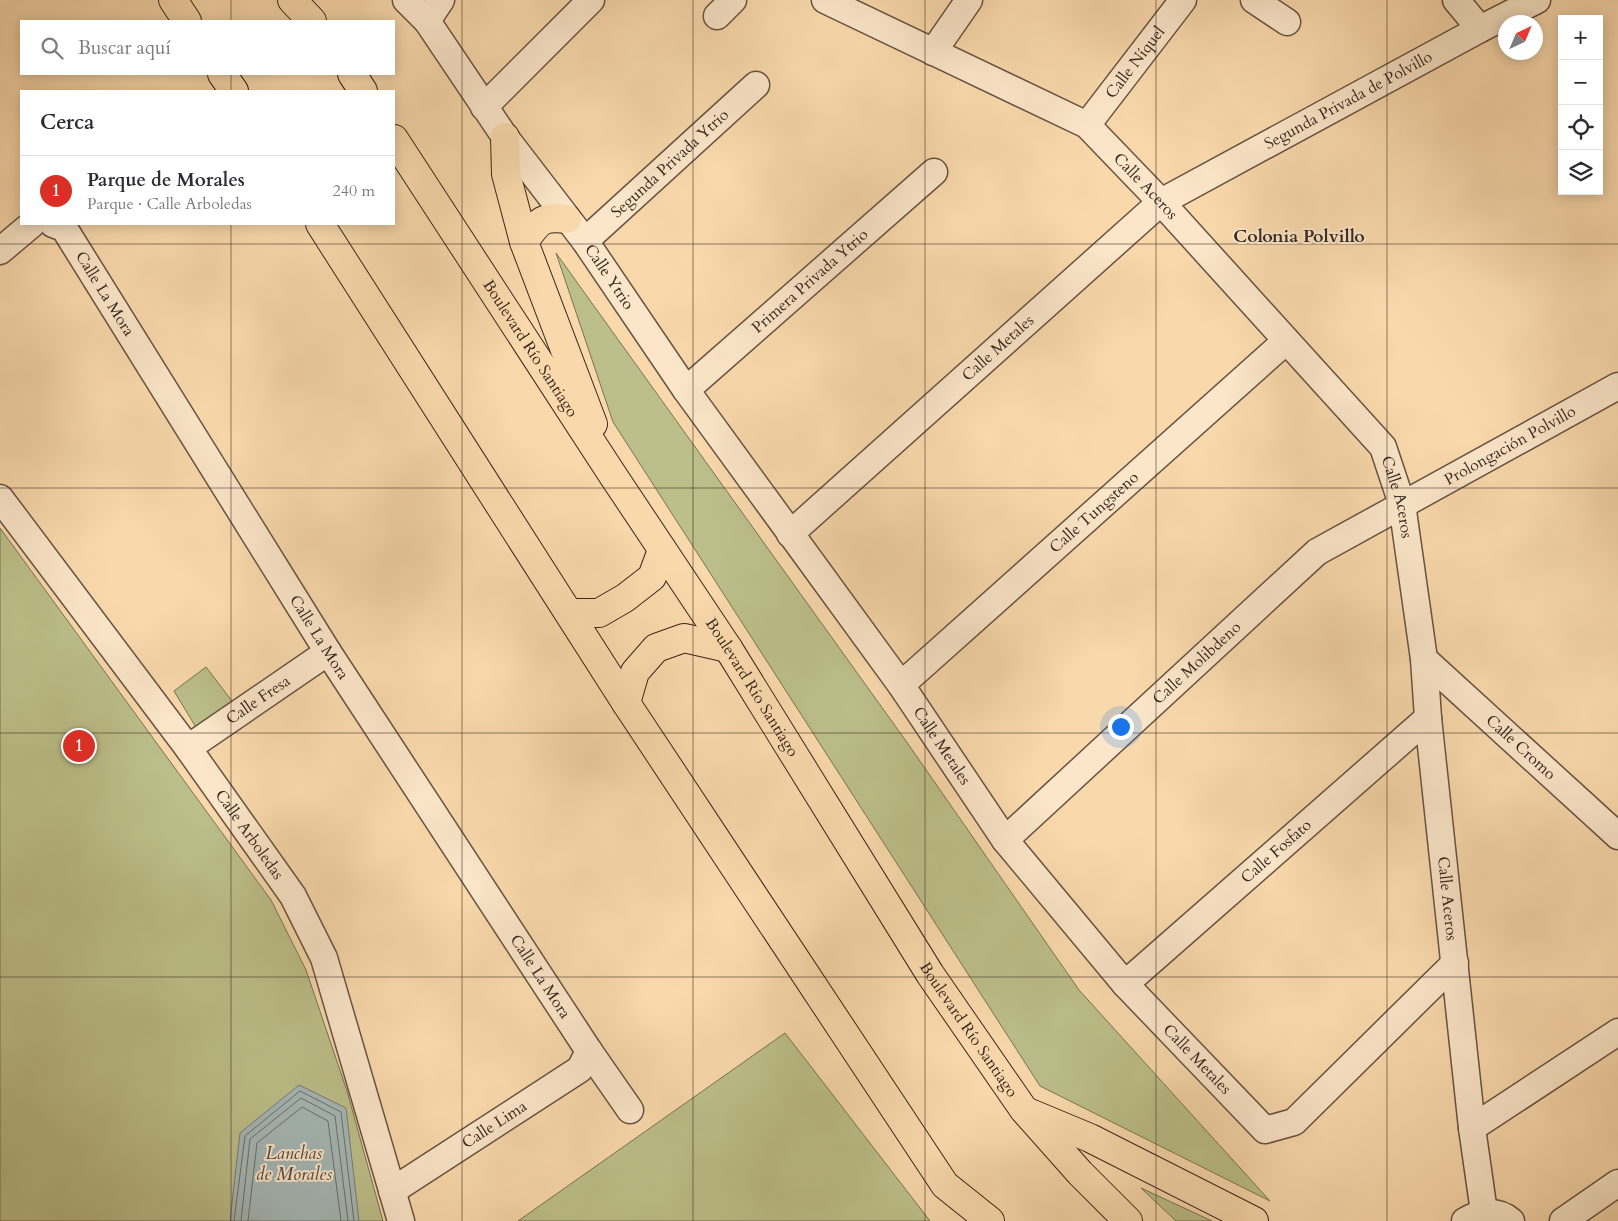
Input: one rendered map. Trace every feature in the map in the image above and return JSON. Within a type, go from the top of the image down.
[{"type":"main road","points":[[173,0],[186,20]]},
{"type":"main road","points":[[292,0],[311,20]]},
{"type":"main road","points":[[223,75],[233,90]]},
{"type":"main road","points":[[353,75],[362,90]]},
{"type":"main road","points":[[505,137],[506,174],[524,242],[612,474]]},
{"type":"main road","name":"Boulevard Río Santiago","points":[[395,141],[612,474],[728,648],[930,974],[1024,1110],[1080,1174],[1128,1221]]},
{"type":"main road","points":[[524,242],[535,226],[549,217],[568,219]]},
{"type":"main road","points":[[321,225],[626,703],[945,1185],[972,1221]]},
{"type":"main road","points":[[569,613],[599,613],[625,598],[652,577],[662,550]]},
{"type":"main road","points":[[626,703],[635,672],[656,648],[684,638],[728,648]]},
{"type":"main road","points":[[1024,1110],[1090,1138],[1254,1221]]},
{"type":"main road","points":[[945,1185],[990,1221]]},
{"type":"street","name":"Calle Ytrio","points":[[406,0],[434,10],[484,107],[585,241],[686,390],[790,534]]},
{"type":"street","points":[[484,107],[591,0]]},
{"type":"street","name":"Calle Aceros","points":[[825,0],[1087,125],[1161,202],[1383,447],[1402,504],[1424,659],[1428,718],[1472,1128],[1474,1217]]},
{"type":"street","points":[[933,52],[969,0]]},
{"type":"street","name":"Calle Níquel","points":[[1087,125],[1183,0]]},
{"type":"street","points":[[1254,0],[1287,22]]},
{"type":"street","points":[[1456,0],[1480,29]]},
{"type":"street","name":"Segunda Privada de Polvillo","points":[[1161,202],[1537,0]]},
{"type":"street","name":"Segunda Privada Ytrio","points":[[585,241],[756,85]]},
{"type":"street","name":"Primera Privada Ytrio","points":[[686,390],[934,172]]},
{"type":"street","name":"Calle Metales","points":[[1161,202],[790,534],[901,685],[1005,840],[1125,984],[1265,1130],[1294,1122],[1455,963]]},
{"type":"street","points":[[0,251],[31,225]]},
{"type":"street","name":"Calle La Mora","points":[[56,225],[64,228],[328,652],[589,1051],[630,1110]]},
{"type":"street","name":"Calle Tungsteno","points":[[901,685],[1286,340]]},
{"type":"street","name":"Prolongación Polvillo","points":[[1402,504],[1618,386]]},
{"type":"street","name":"Calle Arboledas","points":[[0,498],[188,748],[293,896],[324,958],[400,1221]]},
{"type":"street","name":"Calle Molibdeno","points":[[1005,840],[1317,552],[1402,504]]},
{"type":"street","name":"Calle Fresa","points":[[188,748],[328,652]]},
{"type":"street","name":"Calle Cromo","points":[[1424,659],[1618,836]]},
{"type":"street","name":"Calle Fosfato","points":[[1125,984],[1428,718]]},
{"type":"street","points":[[1472,1128],[1618,1032]]},
{"type":"street","name":"Calle Lima","points":[[392,1191],[580,1069],[589,1051]]},
{"type":"street","points":[[1563,1221],[1618,1183]]},
{"type":"street","points":[[1474,1217],[1496,1213],[1511,1221]]},
{"type":"green space","points":[[556,253],[906,741],[1079,990],[1270,1201],[1040,1086],[613,422]]},
{"type":"green space","points":[[0,528],[271,900],[306,970],[347,1091],[383,1221],[0,1221]]},
{"type":"green space","points":[[206,667],[235,705],[200,734],[174,691]]},
{"type":"green space","points":[[785,1033],[930,1221],[518,1221]]},
{"type":"green space","points":[[1141,1188],[1212,1221],[1176,1221]]},
{"type":"water","name":"Lanchas de Morales","points":[[299,1085],[346,1108],[359,1221],[230,1221],[240,1133]]},
{"type":"place","name":"Parque de Morales","points":[[79,746]]},
{"type":"district","name":"Colonia Polvillo","points":[[1299,236]]}]
